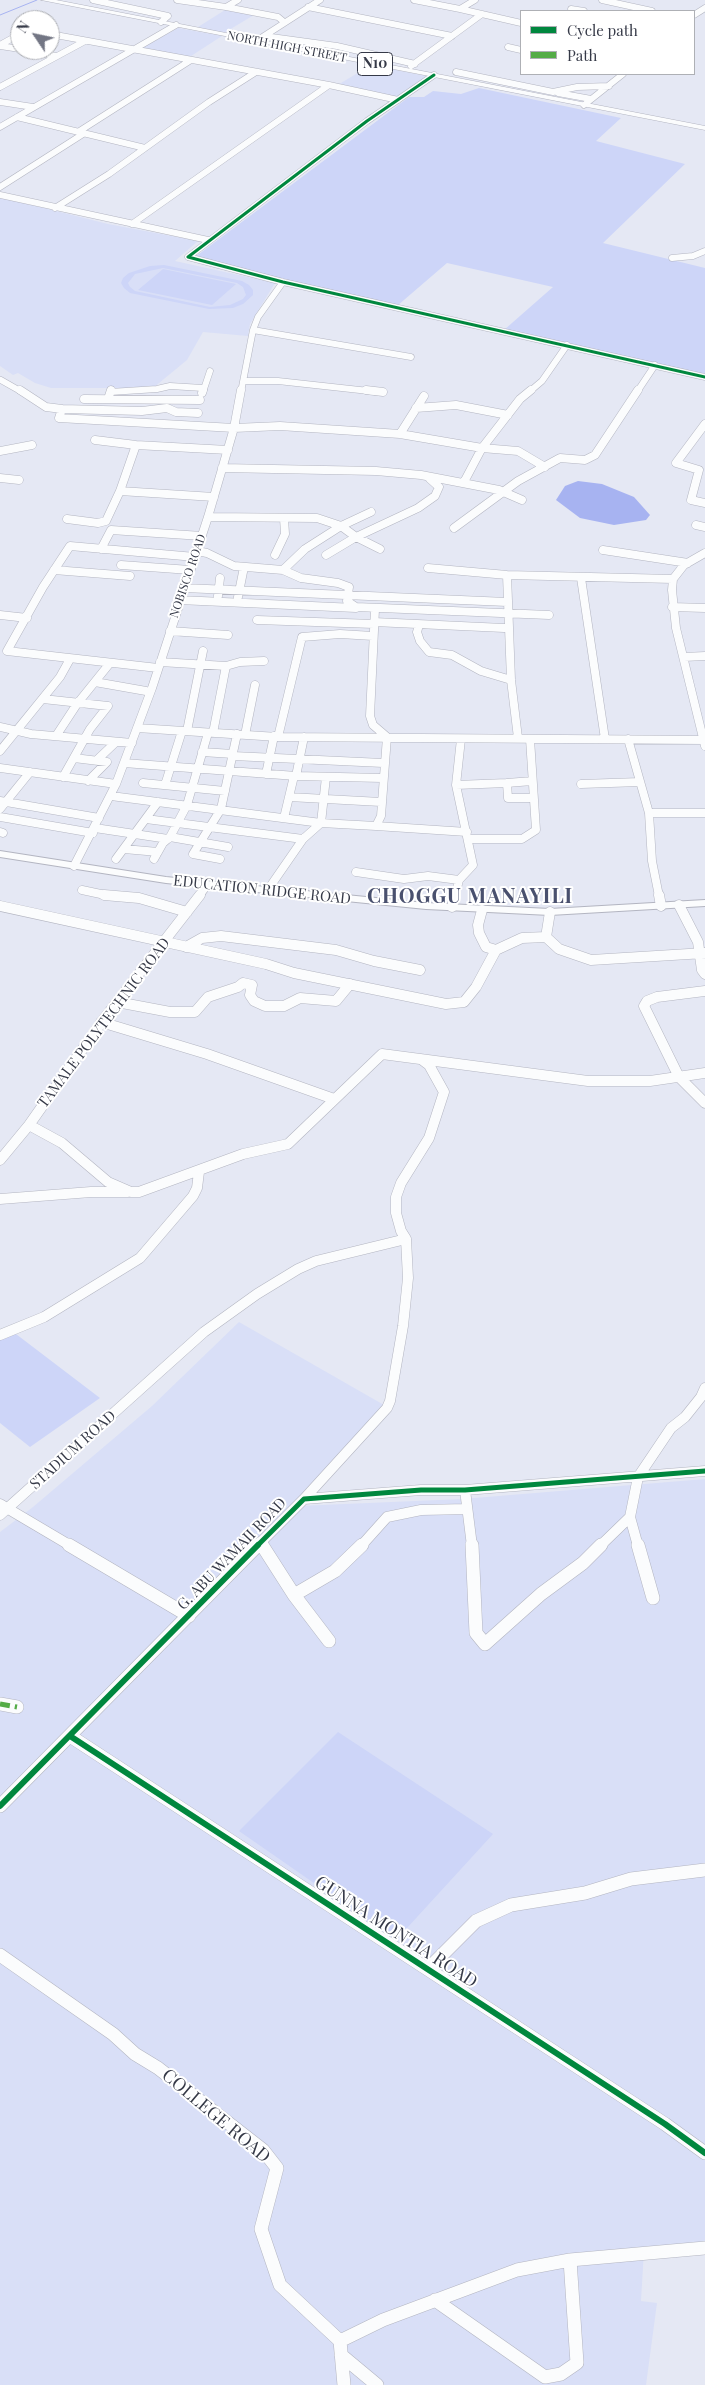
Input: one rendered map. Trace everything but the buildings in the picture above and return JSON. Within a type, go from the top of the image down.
[{"type":"highway","name":"NORTH HIGH STREET","points":[[45,0],[705,128]]},
{"type":"main road","name":"EDUCATION RIDGE ROAD","points":[[0,854],[207,885],[267,892],[482,910],[550,912],[705,903]]},
{"type":"street","points":[[93,0],[114,2],[168,16],[161,22]]},
{"type":"street","points":[[177,0],[278,17],[284,22]]},
{"type":"street","points":[[226,7],[238,0]]},
{"type":"street","points":[[256,41],[320,0]]},
{"type":"street","points":[[414,0],[520,23]]},
{"type":"street","points":[[460,9],[475,0]]},
{"type":"street","points":[[602,0],[647,10]]},
{"type":"street","points":[[619,4],[628,0]]},
{"type":"street","points":[[308,7],[452,36]]},
{"type":"street","points":[[571,8],[580,10]]},
{"type":"street","points":[[633,10],[638,8]]},
{"type":"street","points":[[405,70],[482,14]]},
{"type":"street","points":[[0,127],[176,25]]},
{"type":"street","points":[[60,36],[398,100]]},
{"type":"street","points":[[264,36],[306,44],[344,47],[415,64]]},
{"type":"street","points":[[60,54],[85,41]]},
{"type":"street","points":[[508,48],[520,50]]},
{"type":"street","points":[[0,87],[49,60]]},
{"type":"street","points":[[0,187],[191,60]]},
{"type":"street","points":[[55,208],[109,174],[256,72]]},
{"type":"street","points":[[456,72],[591,99]]},
{"type":"street","points":[[434,75],[367,121],[188,256],[282,282],[705,377]]},
{"type":"street","points":[[584,105],[621,75]]},
{"type":"street","points":[[132,224],[329,86]]},
{"type":"street","points":[[553,92],[574,86],[609,86]]},
{"type":"street","points":[[0,102],[33,107]]},
{"type":"street","points":[[17,117],[145,148]]},
{"type":"street","points":[[0,195],[208,240]]},
{"type":"street","points":[[672,258],[693,256],[705,251]]},
{"type":"street","name":"NOBISCO ROAD","points":[[74,866],[111,796],[122,763],[132,743],[202,536],[228,450],[244,381],[253,330],[258,317],[282,282]]},
{"type":"street","points":[[253,330],[411,357]]},
{"type":"street","points":[[464,482],[482,448],[520,399],[542,381],[567,345]]},
{"type":"street","points":[[454,528],[476,514],[503,492],[560,458],[584,460],[595,455],[655,365]]},
{"type":"street","points":[[197,426],[200,400],[210,371]]},
{"type":"street","points":[[1,380],[38,400],[46,407],[123,410],[167,408],[176,412],[198,413]]},
{"type":"street","points":[[244,381],[278,381],[383,392]]},
{"type":"street","points":[[108,399],[110,390],[157,389],[170,386],[203,388]]},
{"type":"street","points":[[178,400],[184,387]]},
{"type":"street","points":[[400,434],[424,396]]},
{"type":"street","points":[[84,399],[200,400]]},
{"type":"street","points":[[120,421],[126,399]]},
{"type":"street","points":[[416,408],[456,405],[508,415]]},
{"type":"street","points":[[62,409],[59,418],[234,428],[280,426],[400,434],[482,448],[518,451],[545,467]]},
{"type":"street","points":[[79,419],[82,409]]},
{"type":"street","points":[[139,422],[142,410]]},
{"type":"street","points":[[705,424],[676,463],[699,470],[691,500],[705,503]]},
{"type":"street","points":[[95,440],[136,445],[228,450]]},
{"type":"street","points":[[0,451],[32,445]]},
{"type":"street","points":[[67,519],[103,522],[120,492],[136,445]]},
{"type":"street","points":[[222,468],[376,470],[464,482],[503,492],[522,500]]},
{"type":"street","points":[[0,478],[19,480]]},
{"type":"street","points":[[326,555],[356,537],[418,508],[435,496],[439,487],[429,478]]},
{"type":"street","points":[[120,492],[214,497]]},
{"type":"street","points":[[284,570],[305,549],[341,526],[371,512]]},
{"type":"street","points":[[208,517],[317,518],[341,526],[356,537],[380,549]]},
{"type":"street","points":[[275,555],[285,534],[284,518]]},
{"type":"street","points":[[696,525],[705,528]]},
{"type":"street","points":[[101,549],[111,530],[202,536]]},
{"type":"street","points":[[264,661],[240,662],[226,666],[159,665],[110,663],[4,651],[27,618],[70,546],[196,554],[207,553],[228,564],[284,570],[301,578],[344,584],[349,587],[349,604],[356,607]]},
{"type":"street","points":[[603,550],[688,563]]},
{"type":"street","points":[[137,728],[276,737],[628,739],[704,742],[672,607],[672,579],[688,563],[705,553]]},
{"type":"street","points":[[122,564],[190,570]]},
{"type":"street","points":[[236,602],[244,567]]},
{"type":"street","points":[[428,568],[507,575],[672,579]]},
{"type":"street","points":[[54,570],[130,576]]},
{"type":"street","points":[[507,575],[511,680],[518,738]]},
{"type":"street","points":[[217,602],[220,578]]},
{"type":"street","points":[[296,632],[299,620],[298,607],[302,593],[301,578]]},
{"type":"street","points":[[581,578],[604,739]]},
{"type":"street","points":[[274,630],[283,582]]},
{"type":"street","points":[[321,621],[325,583]]},
{"type":"street","points":[[184,588],[507,602]]},
{"type":"street","points":[[259,604],[260,592]]},
{"type":"street","points":[[179,600],[321,608],[356,607],[508,616],[549,615]]},
{"type":"street","points":[[672,607],[705,608]]},
{"type":"street","points":[[376,609],[370,716],[373,725],[387,737]]},
{"type":"street","points":[[0,614],[27,618]]},
{"type":"street","points":[[256,620],[504,628]]},
{"type":"street","points":[[419,625],[417,632],[420,641],[429,652],[452,655],[481,671],[511,680]]},
{"type":"street","points":[[170,631],[228,635]]},
{"type":"street","points":[[266,774],[302,637],[310,634],[373,636]]},
{"type":"street","points":[[165,785],[170,766],[185,731],[203,651]]},
{"type":"street","points":[[684,657],[705,656]]},
{"type":"street","points":[[0,751],[60,677],[70,658]]},
{"type":"street","points":[[56,736],[77,704],[110,663]]},
{"type":"street","points":[[124,849],[156,856],[178,823],[187,805],[202,752],[211,733],[226,666]]},
{"type":"street","points":[[95,682],[146,691]]},
{"type":"street","points":[[239,832],[218,862],[193,854],[212,828],[221,809],[233,755],[242,734],[255,685]]},
{"type":"street","points":[[43,699],[108,706],[84,740],[63,777]]},
{"type":"street","points":[[0,727],[84,740],[132,743]]},
{"type":"street","points":[[284,818],[304,737]]},
{"type":"street","points":[[376,826],[381,816],[383,762],[387,737]]},
{"type":"street","points":[[452,907],[460,880],[472,865],[468,835],[456,785],[461,739]]},
{"type":"street","points":[[111,796],[321,822],[522,839],[534,833],[537,826],[533,798],[530,739]]},
{"type":"street","points":[[628,739],[649,813],[652,861],[661,906]]},
{"type":"street","points":[[88,780],[116,742]]},
{"type":"street","points":[[202,752],[271,758],[383,762]]},
{"type":"street","points":[[74,758],[230,772],[382,778]]},
{"type":"street","points":[[355,778],[356,761]]},
{"type":"street","points":[[0,768],[116,784]]},
{"type":"street","points":[[0,809],[30,772]]},
{"type":"street","points":[[267,892],[304,839],[321,822],[326,777]]},
{"type":"street","points":[[456,785],[532,781]]},
{"type":"street","points":[[581,784],[640,782]]},
{"type":"street","points":[[143,783],[225,791]]},
{"type":"street","points":[[507,783],[508,798],[533,798]]},
{"type":"street","points":[[289,797],[381,802]]},
{"type":"street","points":[[4,802],[99,818]]},
{"type":"street","points":[[116,859],[158,802]]},
{"type":"street","points":[[649,813],[705,813]]},
{"type":"street","points":[[0,817],[94,831],[203,841],[228,847]]},
{"type":"street","points":[[146,819],[304,839]]},
{"type":"street","points":[[356,872],[404,879],[428,876],[460,880]]},
{"type":"street","name":"TAMALE POLYTECHNIC ROAD","points":[[0,1160],[29,1125],[101,1022],[207,885]]},
{"type":"street","points":[[82,890],[111,896],[139,898],[187,912]]},
{"type":"street","points":[[679,905],[698,942],[702,953],[705,975]]},
{"type":"street","points":[[0,906],[266,964],[294,973],[446,1004],[464,1002],[476,987],[496,950],[522,938],[546,937],[559,950],[591,960],[702,953]]},
{"type":"street","points":[[482,910],[478,925],[479,933],[486,947],[496,950]]},
{"type":"street","points":[[546,937],[550,912]]},
{"type":"street","points":[[186,947],[202,938],[222,936],[336,950],[374,961],[420,970]]},
{"type":"street","points":[[117,1002],[170,1012],[195,1012],[208,997],[230,991],[243,983],[252,986],[250,996],[254,1001],[265,1006],[284,1006],[300,998],[336,1001],[350,984]]},
{"type":"street","points":[[705,991],[657,997],[644,1003],[679,1078],[705,1103]]},
{"type":"street","points":[[101,1022],[207,1054],[334,1099]]},
{"type":"street","points":[[0,1198],[91,1192],[139,1192],[199,1172],[243,1154],[278,1148],[288,1144],[382,1054],[588,1081],[650,1081],[705,1074]]},
{"type":"street","points":[[304,1499],[387,1408],[390,1401],[408,1278],[406,1238],[396,1213],[396,1197],[401,1183],[429,1138],[444,1092],[429,1065],[420,1059]]},
{"type":"street","points":[[29,1125],[62,1143],[108,1182],[131,1192]]},
{"type":"street","points":[[0,1335],[44,1317],[140,1258],[193,1196],[197,1188],[199,1172]]},
{"type":"street","name":"STADIUM ROAD","points":[[2,1509],[139,1391],[204,1332],[257,1294],[298,1269],[334,1255],[406,1238]]},
{"type":"street","points":[[654,1598],[630,1517],[638,1477],[670,1428],[685,1417],[705,1388]]},
{"type":"street","name":"G. ABU WAMAII ROAD","points":[[0,1806],[304,1499],[421,1490],[465,1490],[606,1477],[638,1477],[705,1471]]},
{"type":"street","points":[[465,1490],[476,1633],[485,1644],[541,1594],[583,1563],[630,1517]]},
{"type":"street","points":[[2,1509],[189,1616]]},
{"type":"street","points":[[294,1595],[335,1571],[360,1548],[388,1517],[421,1510],[467,1509]]},
{"type":"street","points":[[260,1542],[294,1595],[329,1641]]},
{"type":"street","points":[[0,1704],[17,1707]]},
{"type":"street","name":"GUNNA MONTIA ROAD","points":[[70,1736],[428,1969],[705,2153]]},
{"type":"street","points":[[428,1969],[476,1921],[490,1912],[511,1905],[585,1893],[631,1878],[705,1870]]},
{"type":"street","name":"COLLEGE ROAD","points":[[0,1955],[113,2034],[135,2054],[158,2068],[263,2150],[277,2168],[261,2228],[280,2285],[340,2348]]},
{"type":"street","points":[[340,2348],[383,2320],[516,2270],[570,2260],[705,2248]]},
{"type":"street","points":[[435,2300],[545,2377],[561,2374],[577,2363],[570,2260]]},
{"type":"street","points":[[340,2348],[344,2385]]},
{"type":"street","points":[[340,2348],[377,2385]]},
{"type":"shaded area","points":[[225,10],[254,15],[224,33],[198,27]]},
{"type":"shaded area","points":[[178,28],[222,36],[188,58],[149,51],[144,47]]},
{"type":"shaded area","points":[[371,65],[431,77],[398,98],[336,86]]},
{"type":"shaded area","points":[[479,88],[621,118],[596,141],[685,164],[603,243],[705,268],[705,375],[504,330],[553,287],[447,263],[397,306],[347,297],[195,257],[409,97],[424,97],[433,91],[461,94]]},
{"type":"shaded area","points":[[0,197],[108,224],[198,241],[175,261],[275,283],[250,324],[248,336],[203,332],[187,360],[153,388],[51,388],[35,383],[18,373],[13,375],[0,366]]},
{"type":"shaded area","points":[[164,265],[242,281],[253,290],[253,295],[243,304],[233,308],[209,309],[130,293],[124,288],[121,283],[123,278],[129,273],[150,266]],"holes":[[[163,268],[237,283],[243,287],[246,295],[243,299],[230,305],[210,307],[135,291],[128,283],[135,274]]]},
{"type":"shaded area","points":[[163,269],[236,284],[212,305],[138,290]]},
{"type":"shaded area","points":[[239,1322],[384,1405],[298,1506],[462,1499],[705,1479],[705,2245],[644,2250],[641,2301],[657,2303],[646,2385],[0,2385],[0,1532],[33,1507],[152,1406]]},
{"type":"shaded area","points":[[12,1331],[100,1398],[30,1447],[0,1423],[0,1339]]},
{"type":"shaded area","points":[[338,1732],[493,1834],[396,1940],[239,1831]]},
{"type":"water","points":[[578,481],[602,484],[634,497],[650,515],[646,520],[614,525],[580,518],[556,500],[565,486]]},
{"type":"waterway","points":[[0,15],[37,0]]},
{"type":"marked path","points":[[0,1704],[17,1707]]},
{"type":"cycle path","points":[[434,75],[367,121],[188,257],[283,282],[705,377]]},
{"type":"cycle path","points":[[0,1806],[304,1499],[421,1490],[465,1490],[705,1471]]},
{"type":"cycle path","points":[[70,1736],[665,2124],[705,2153]]},
{"type":"district","name":"CHOGGU MANAYILI","points":[[470,897]]}]
